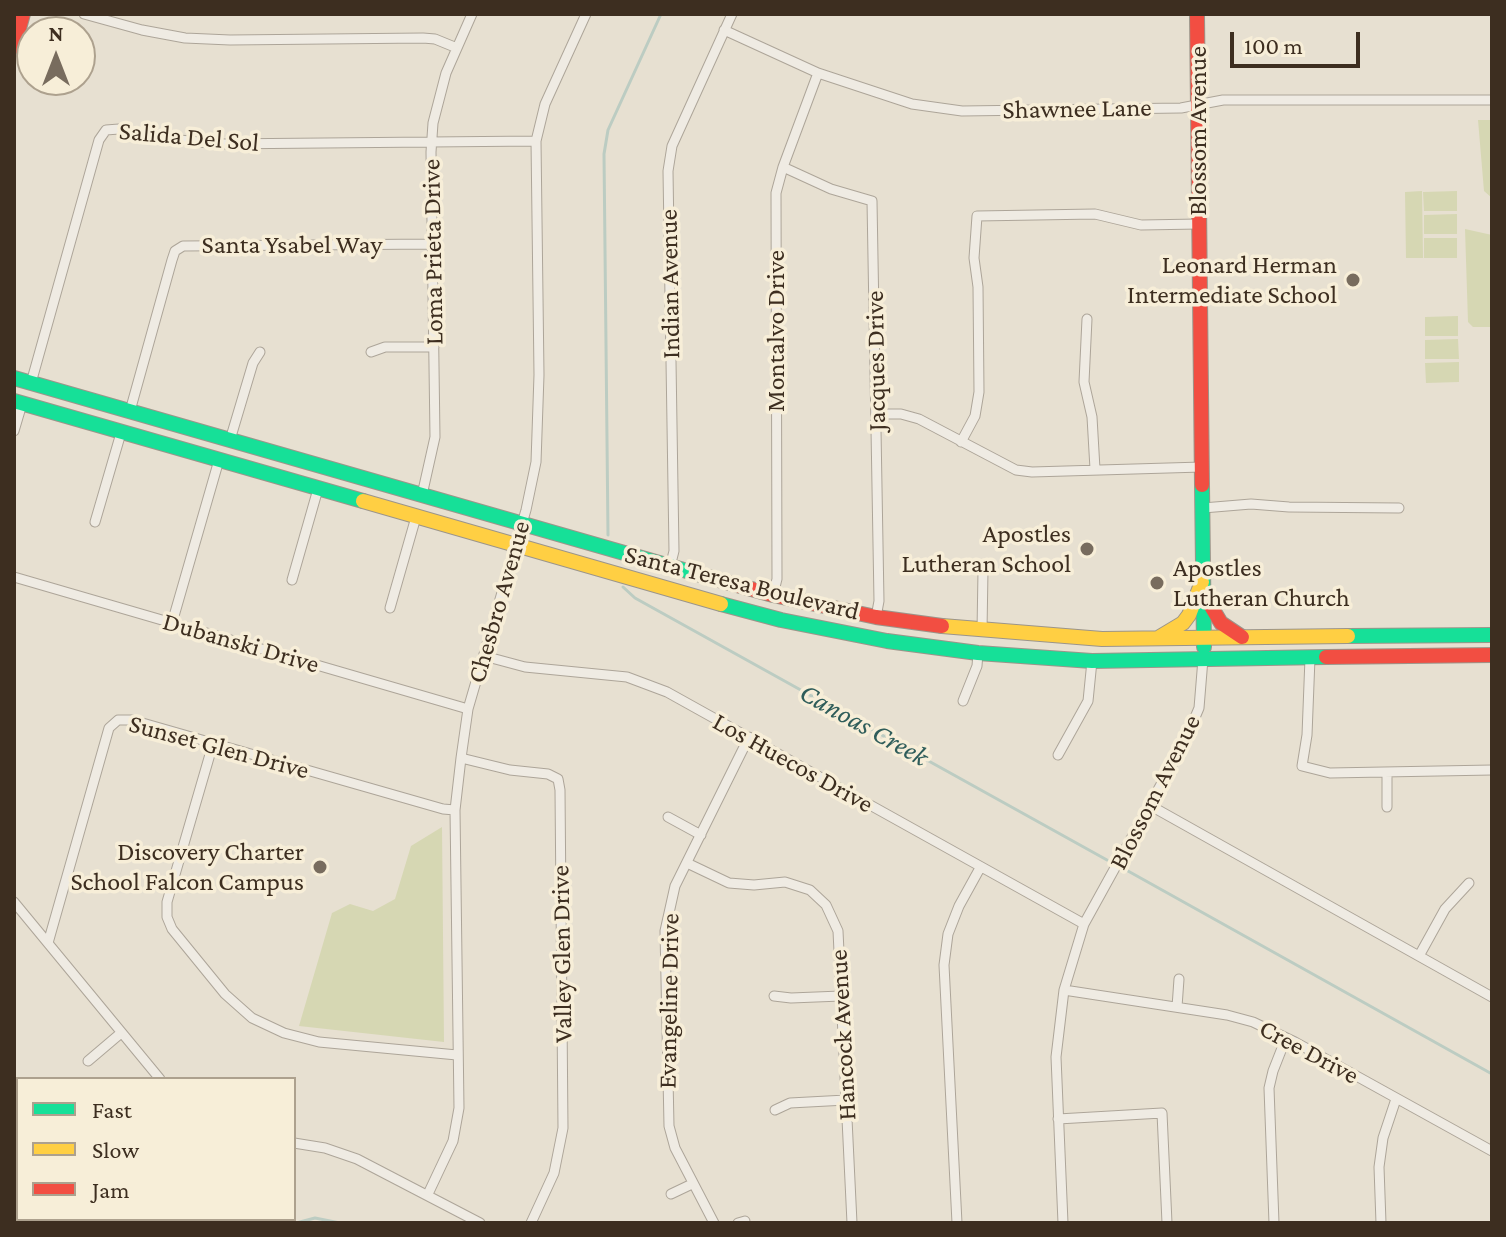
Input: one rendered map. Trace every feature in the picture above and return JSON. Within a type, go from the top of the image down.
[{"type":"main road","points":[[14,47],[23,14]]},
{"type":"main road","name":"Blossom Avenue","points":[[1197,14],[1203,659]]},
{"type":"main road","name":"Santa Teresa Boulevard","points":[[14,378],[670,567],[773,595],[876,617],[1050,637],[1246,639],[1492,635]]},
{"type":"main road","name":"Santa Teresa Boulevard","points":[[18,403],[781,620],[887,641],[978,653],[1092,661],[1492,655]]},
{"type":"main road","points":[[1204,586],[1221,623],[1246,639]]},
{"type":"main road","points":[[1156,639],[1183,623],[1204,586]]},
{"type":"street","points":[[84,14],[185,38],[423,38],[435,39],[457,48]]},
{"type":"street","name":"Loma Prieta Drive","points":[[422,495],[435,437],[432,141],[439,95],[472,14]]},
{"type":"street","name":"Chesbro Avenue","points":[[428,1194],[453,1141],[459,1108],[455,810],[468,709],[516,546],[536,462],[539,375],[536,141],[545,104],[586,14]]},
{"type":"street","name":"Indian Avenue","points":[[670,567],[674,551],[668,171],[672,146],[732,14]]},
{"type":"street","name":"Shawnee Lane","points":[[724,30],[818,73],[912,104],[962,111],[1181,108],[1236,100],[1492,100]]},
{"type":"street","name":"Montalvo Drive","points":[[773,595],[777,579],[776,193],[818,73]]},
{"type":"street","name":"Salida Del Sol","points":[[31,383],[99,140],[106,130],[119,129],[151,137],[218,144],[536,141]]},
{"type":"street","name":"Jacques Drive","points":[[783,167],[831,189],[872,201],[879,601],[876,617]]},
{"type":"street","points":[[961,442],[975,416],[979,392],[978,287],[974,258],[977,216],[1095,214],[1141,225],[1199,224]]},
{"type":"street","name":"Santa Ysabel Way","points":[[130,411],[172,260],[175,251],[183,246],[433,244]]},
{"type":"street","points":[[1087,319],[1084,382],[1092,417],[1095,469]]},
{"type":"street","points":[[371,352],[385,347],[434,347]]},
{"type":"street","points":[[230,440],[253,363],[260,352]]},
{"type":"street","points":[[14,431],[18,403]]},
{"type":"street","points":[[877,414],[901,414],[919,419],[1016,470],[1202,467]]},
{"type":"street","points":[[95,522],[121,433]]},
{"type":"street","points":[[172,623],[219,460]]},
{"type":"street","points":[[292,580],[318,489]]},
{"type":"street","points":[[1203,508],[1251,504],[1399,508]]},
{"type":"street","points":[[390,608],[416,517]]},
{"type":"street","points":[[982,631],[983,571]]},
{"type":"street","name":"Dubanski Drive","points":[[14,577],[468,709]]},
{"type":"street","points":[[963,701],[977,666],[978,653]]},
{"type":"street","name":"Los Huecos Drive","points":[[484,656],[525,667],[627,677],[667,692],[1084,924]]},
{"type":"street","points":[[1310,658],[1307,735],[1302,766],[1330,773],[1492,770]]},
{"type":"street","name":"Blossom Avenue","points":[[1063,1223],[1056,1057],[1064,990],[1084,924],[1151,806],[1199,708],[1203,659]]},
{"type":"street","points":[[1058,755],[1088,701],[1092,661]]},
{"type":"street","name":"Sunset Glen Drive","points":[[48,943],[112,723],[125,719],[455,810]]},
{"type":"street","name":"Evangeline Drive","points":[[714,1223],[675,1148],[669,1126],[665,931],[668,908],[687,863],[749,737]]},
{"type":"street","points":[[213,744],[167,902],[167,917],[172,929],[225,994],[252,1018],[284,1033],[319,1042],[457,1055]]},
{"type":"street","name":"Valley Glen Drive","points":[[461,758],[510,770],[548,774],[558,779],[560,790],[563,1128],[554,1173],[531,1223]]},
{"type":"street","points":[[1387,772],[1387,807]]},
{"type":"street","points":[[1151,806],[1492,997]]},
{"type":"street","points":[[668,817],[701,835]]},
{"type":"street","name":"Hancock Avenue","points":[[687,863],[729,883],[754,885],[785,882],[810,890],[826,905],[838,931],[852,1223]]},
{"type":"street","points":[[957,1223],[944,965],[948,934],[980,868]]},
{"type":"street","points":[[1419,956],[1445,909],[1469,883]]},
{"type":"street","points":[[14,902],[158,1077]]},
{"type":"street","points":[[1177,1007],[1179,979]]},
{"type":"street","name":"Cree Drive","points":[[1064,990],[1253,1022],[1492,1151]]},
{"type":"street","points":[[774,996],[841,996]]},
{"type":"street","points":[[88,1061],[121,1033]]},
{"type":"street","points":[[1274,1223],[1269,1088],[1286,1038]]},
{"type":"street","points":[[1381,1223],[1379,1167],[1383,1138],[1396,1099]]},
{"type":"street","points":[[775,1110],[790,1103],[846,1100]]},
{"type":"street","points":[[1058,1119],[1162,1113],[1167,1223]]},
{"type":"street","points":[[296,1143],[325,1148],[357,1159],[480,1223]]},
{"type":"street","points":[[671,1194],[692,1184]]},
{"type":"green space","points":[[1478,120],[1492,120],[1492,198],[1484,191]]},
{"type":"green space","points":[[1422,191],[1423,258],[1406,258],[1405,192]]},
{"type":"green space","points":[[1457,191],[1457,211],[1424,211],[1423,192]]},
{"type":"green space","points":[[1457,214],[1457,234],[1424,234],[1424,215]]},
{"type":"green space","points":[[1465,229],[1492,235],[1492,327],[1473,327],[1468,322]]},
{"type":"green space","points":[[1424,238],[1457,238],[1457,258],[1424,258]]},
{"type":"green space","points":[[1458,316],[1458,336],[1425,336],[1425,317]]},
{"type":"green space","points":[[1458,339],[1459,359],[1425,359],[1425,340]]},
{"type":"green space","points":[[1459,362],[1459,382],[1426,383],[1425,363]]},
{"type":"green space","points":[[442,827],[444,1042],[299,1026],[332,913],[350,904],[373,911],[395,899],[411,846]]},
{"type":"waterway","name":"Canoas Creek","points":[[608,535],[604,154],[608,130],[661,14]]},
{"type":"waterway","name":"Canoas Creek","points":[[623,587],[635,598],[1107,860]]},
{"type":"waterway","name":"Canoas Creek","points":[[1128,871],[1492,1074]]},
{"type":"waterway","points":[[296,1223],[315,1218],[340,1223]]},
{"type":"traffic: fast","points":[[14,378],[701,575]]},
{"type":"traffic: fast","points":[[14,401],[363,501]]},
{"type":"traffic: fast","points":[[1202,485],[1204,647]]},
{"type":"traffic: fast","points":[[721,604],[781,620],[887,641],[978,653],[1092,661],[1326,657]]},
{"type":"traffic: fast","points":[[1348,636],[1492,635]]},
{"type":"traffic: slow","points":[[363,501],[721,604]]},
{"type":"traffic: slow","points":[[1158,638],[1183,623],[1202,582]]},
{"type":"traffic: slow","points":[[942,626],[1102,639],[1348,636]]},
{"type":"traffic: jam","points":[[14,47],[23,14]]},
{"type":"traffic: jam","points":[[1197,14],[1202,485]]},
{"type":"traffic: jam","points":[[701,575],[773,595],[876,617],[942,626]]},
{"type":"traffic: jam","points":[[1206,598],[1221,623],[1242,637]]},
{"type":"traffic: jam","points":[[1326,657],[1492,655]]},
{"type":"place","name":"Leonard Herman Intermediate School","points":[[1353,280]]},
{"type":"place","name":"Apostles Lutheran School","points":[[1087,549]]},
{"type":"place","name":"Apostles Lutheran Church","points":[[1157,583]]},
{"type":"place","name":"Discovery Charter School Falcon Campus","points":[[320,867]]}]
